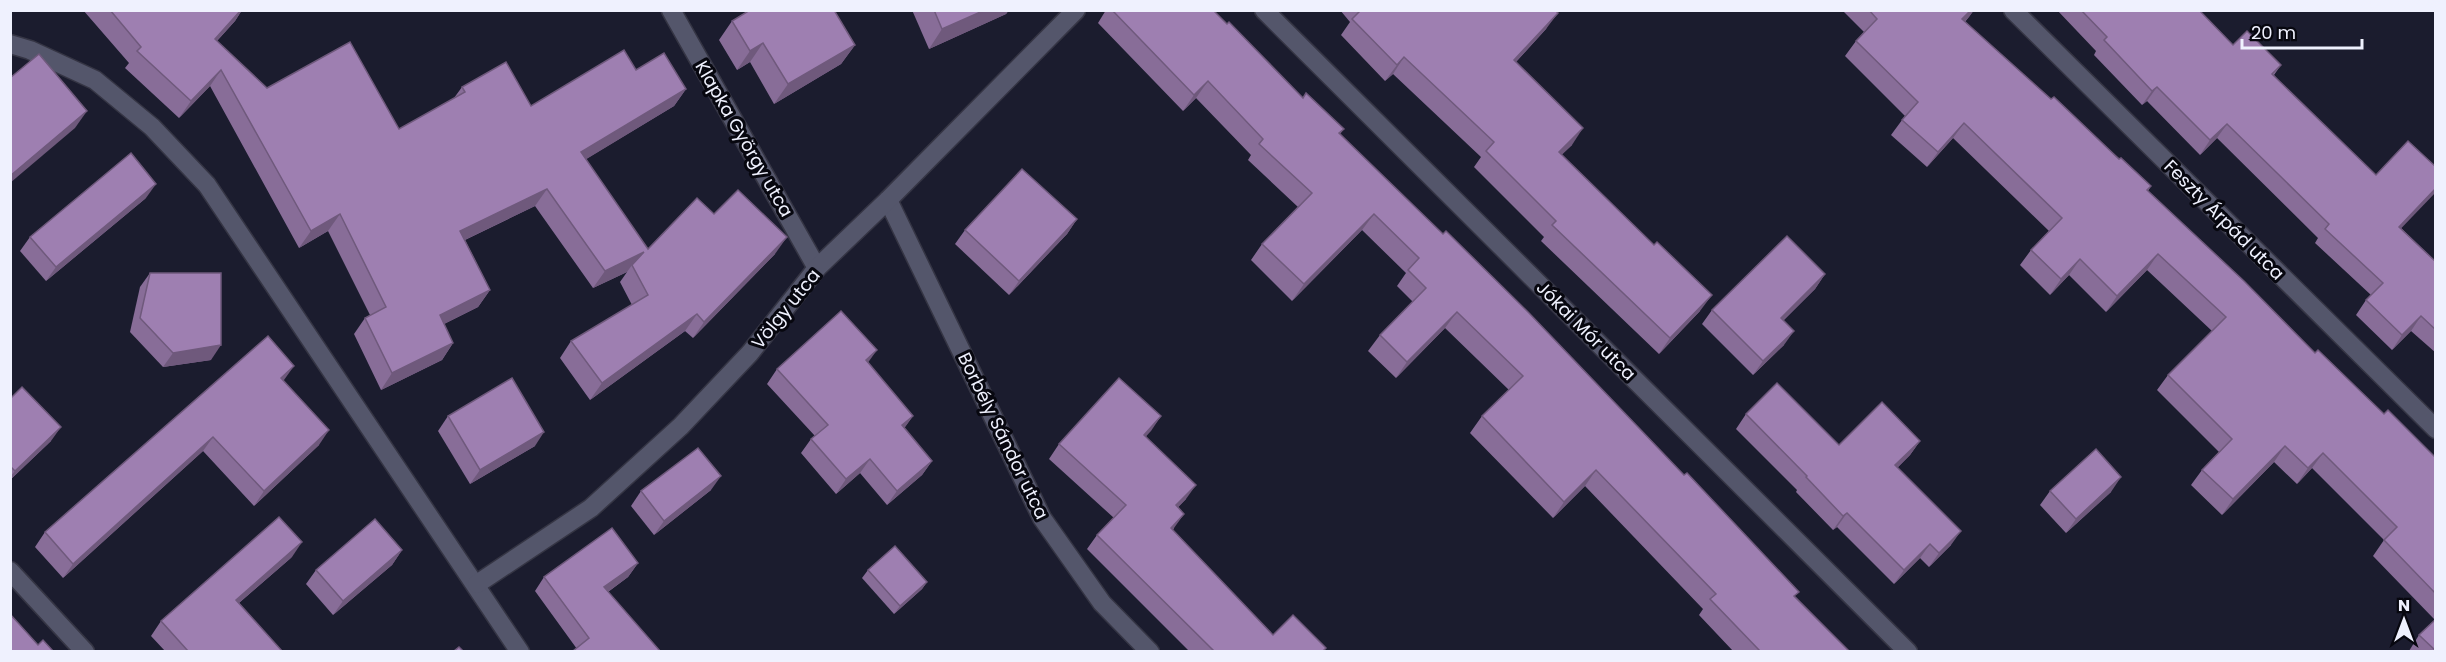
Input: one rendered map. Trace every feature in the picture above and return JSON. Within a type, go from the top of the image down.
[{"type":"street","name":"Klapka György utca","points":[[670,10],[817,268]]},
{"type":"street","name":"Völgy utca","points":[[477,584],[591,508],[681,426],[750,353],[817,268],[888,200],[1076,10]]},
{"type":"street","name":"Jókai Mór utca","points":[[1264,10],[1908,651]]},
{"type":"street","name":"Feszty Árpád utca","points":[[2013,10],[2436,429]]},
{"type":"street","points":[[10,44],[30,50],[95,80],[152,128],[207,185],[520,651]]},
{"type":"street","name":"Borbély Sándor utca","points":[[888,200],[1042,518],[1102,603],[1150,651]]},
{"type":"street","points":[[10,571],[85,651]]},
{"type":"building","points":[[110,10],[241,10],[215,39],[267,88],[350,42],[399,129],[465,92],[462,87],[506,62],[531,106],[624,50],[636,70],[664,53],[686,89],[581,152],[648,249],[697,198],[714,214],[738,190],[787,237],[704,322],[697,314],[602,383],[571,341],[648,295],[632,265],[644,252],[605,271],[547,189],[460,231],[490,290],[440,315],[453,343],[392,373],[365,318],[386,307],[340,214],[311,231],[221,70],[191,101],[137,51],[141,47]]},
{"type":"building","points":[[750,10],[834,10],[855,45],[788,84],[763,43],[750,51],[732,21]]},
{"type":"building","points":[[934,10],[985,10],[942,29]]},
{"type":"building","points":[[1112,10],[1213,10],[1227,24],[1229,22],[1303,98],[1306,93],[1344,129],[1339,133],[1443,234],[1446,231],[1529,313],[1684,475],[1687,473],[1799,592],[1794,596],[1849,651],[1760,651],[1710,599],[1716,594],[1596,470],[1564,502],[1482,416],[1523,376],[1457,312],[1407,362],[1380,335],[1426,288],[1408,270],[1419,258],[1374,214],[1304,284],[1262,244],[1312,193],[1259,144],[1263,139],[1208,81],[1194,95]]},
{"type":"building","points":[[1361,10],[1555,10],[1558,13],[1514,60],[1583,128],[1559,152],[1654,245],[1657,242],[1712,295],[1670,338],[1552,225],[1556,221],[1486,151],[1494,142],[1404,57],[1397,65],[1352,19]]},
{"type":"building","points":[[1869,10],[1971,10],[1962,19],[2051,99],[2054,97],[2119,159],[2121,158],[2151,186],[2147,190],[2244,281],[2315,353],[2318,350],[2384,414],[2388,410],[2436,458],[2436,594],[2384,540],[2397,527],[2323,453],[2308,468],[2285,446],[2233,499],[2202,470],[2232,439],[2168,375],[2226,317],[2158,254],[2117,296],[2080,259],[2061,279],[2031,250],[2062,218],[1964,123],[1938,152],[1902,120],[1918,102],[1856,41],[1877,19]]},
{"type":"building","points":[[2081,10],[2199,10],[2233,45],[2247,31],[2281,65],[2272,74],[2376,175],[2408,141],[2436,167],[2436,188],[2399,227],[2436,262],[2436,330],[2421,316],[2402,335],[2366,300],[2383,283],[2325,229],[2329,224],[2227,124],[2210,140],[2157,87],[2152,91],[2104,40],[2107,37]]},
{"type":"building","points":[[39,54],[87,111],[10,176],[10,78]]},
{"type":"building","points":[[131,153],[156,184],[56,267],[30,237]]},
{"type":"building","points":[[1022,169],[1077,219],[1019,281],[965,230]]},
{"type":"building","points":[[1787,236],[1825,274],[1781,318],[1794,331],[1763,361],[1712,310]]},
{"type":"building","points":[[150,273],[221,273],[221,345],[173,353],[140,318]]},
{"type":"building","points":[[841,311],[877,350],[866,360],[913,416],[902,425],[932,461],[897,491],[870,459],[846,479],[811,439],[828,425],[777,369]]},
{"type":"building","points":[[268,336],[294,366],[281,378],[329,430],[264,491],[213,437],[73,564],[45,532]]},
{"type":"building","points":[[512,378],[544,432],[480,470],[448,416]]},
{"type":"building","points":[[1119,378],[1161,416],[1144,435],[1196,485],[1176,505],[1184,514],[1171,528],[1273,635],[1293,615],[1326,648],[1323,651],[1214,651],[1097,535],[1126,505],[1059,444]]},
{"type":"building","points":[[1777,383],[1839,445],[1882,402],[1920,441],[1895,465],[1961,531],[1939,553],[1930,544],[1904,570],[1847,513],[1843,516],[1746,414]]},
{"type":"building","points":[[22,387],[61,427],[15,471],[10,466],[10,399]]},
{"type":"building","points":[[698,448],[721,476],[664,521],[641,491]]},
{"type":"building","points":[[2096,449],[2121,477],[2076,519],[2050,491]]},
{"type":"building","points":[[279,517],[302,542],[236,600],[282,651],[188,651],[161,621]]},
{"type":"building","points":[[375,519],[402,550],[343,601],[316,570]]},
{"type":"building","points":[[612,528],[638,563],[604,587],[660,651],[573,651],[589,638],[544,577]]},
{"type":"building","points":[[895,546],[927,582],[900,606],[868,570]]},
{"type":"building","points":[[10,614],[38,645],[43,640],[53,651],[10,651]]},
{"type":"building","points":[[2436,619],[2436,651],[2419,635]]}]
